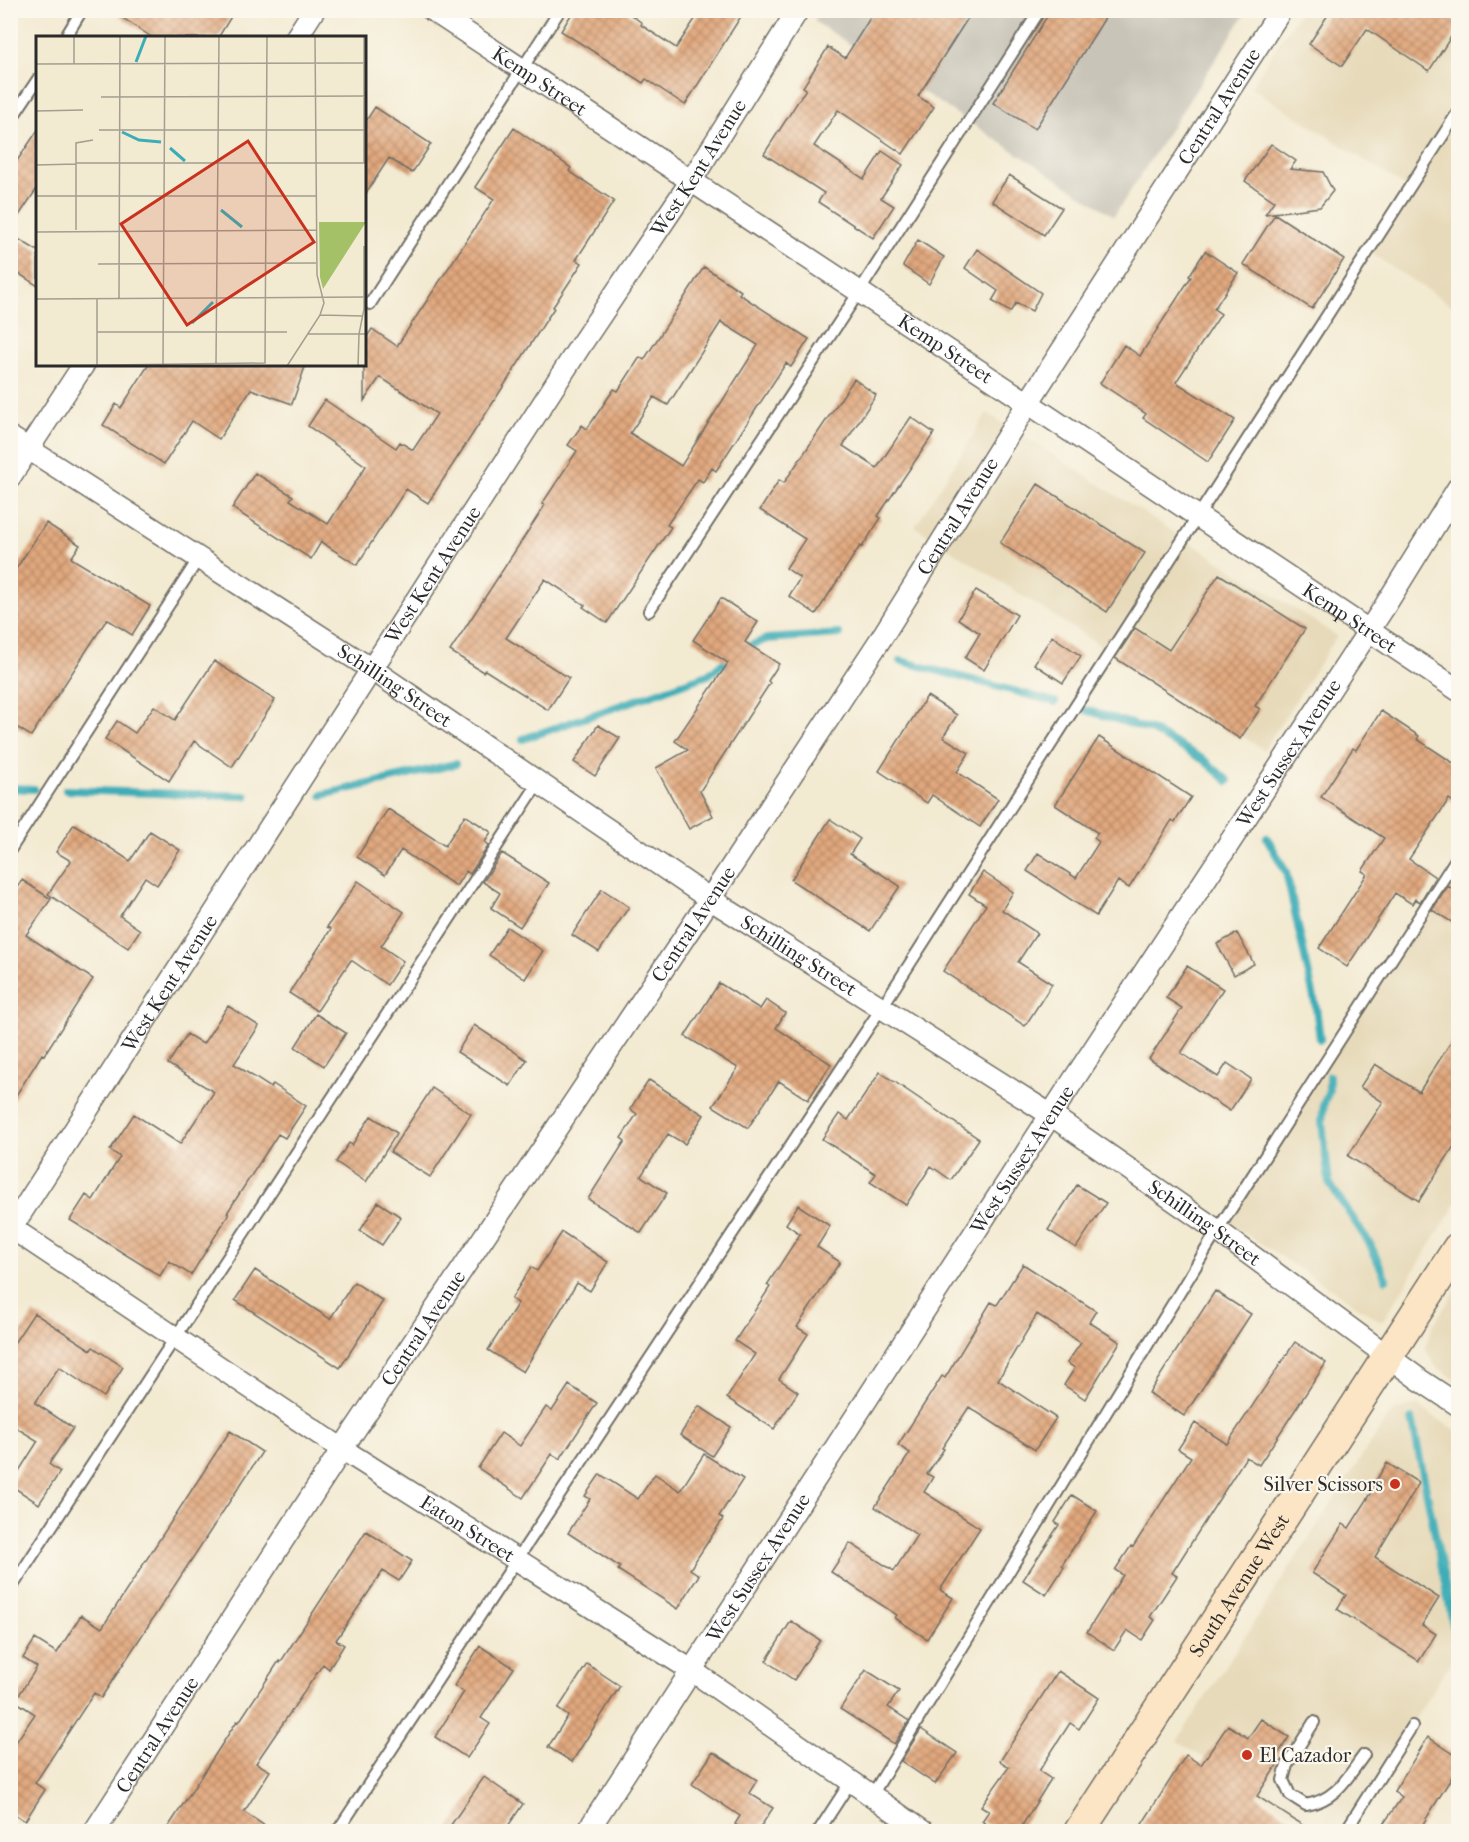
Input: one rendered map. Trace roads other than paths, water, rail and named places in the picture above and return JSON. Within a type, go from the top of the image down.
[{"type":"street","points":[[297,36],[314,10]]},
{"type":"street","name":"Kemp Street","points":[[432,10],[1458,690]]},
{"type":"street","name":"West Kent Avenue","points":[[11,1228],[582,343],[691,181],[798,10]]},
{"type":"street","name":"Central Avenue","points":[[94,1832],[342,1449],[710,899],[882,637],[1028,403],[1281,10]]},
{"type":"street","points":[[10,477],[83,366]]},
{"type":"street","name":"Schilling Street","points":[[10,437],[373,670],[710,899],[1051,1115],[1218,1231],[1388,1357],[1458,1405]]},
{"type":"street","name":"West Sussex Avenue","points":[[587,1832],[1051,1115],[1368,631],[1458,488]]},
{"type":"street","name":"Eaton Street","points":[[11,1228],[342,1449],[691,1670],[924,1832]]},
{"type":"street","name":"South Avenue West","points":[[1079,1832],[1458,1248]]},
{"type":"lane","points":[[66,36],[82,10]]},
{"type":"lane","points":[[370,304],[560,10]]},
{"type":"lane","points":[[649,611],[860,292],[1041,10]]},
{"type":"lane","points":[[10,121],[36,82]]},
{"type":"lane","points":[[337,1832],[882,1008],[1458,112]]},
{"type":"lane","points":[[10,850],[199,558]]},
{"type":"lane","points":[[10,1590],[539,782]]},
{"type":"lane","points":[[872,1795],[1218,1231],[1458,856]]},
{"type":"lane","points":[[1314,1722],[1287,1765],[1283,1780],[1290,1795],[1306,1805],[1319,1803],[1329,1798],[1364,1755]]},
{"type":"lane","points":[[1346,1832],[1412,1726]]},
{"type":"lane","points":[[818,1832],[851,1781]]},
{"type":"waterway","points":[[523,739],[708,675],[740,650],[767,639],[839,634]]},
{"type":"waterway","points":[[901,661],[1055,702]]},
{"type":"waterway","points":[[1086,710],[1151,730],[1204,760],[1228,781]]},
{"type":"waterway","points":[[322,795],[455,764]]},
{"type":"waterway","points":[[10,788],[34,789]]},
{"type":"waterway","points":[[66,790],[246,796]]},
{"type":"waterway","points":[[1267,838],[1286,872],[1316,1007],[1320,1039]]},
{"type":"waterway","points":[[1329,1076],[1329,1091],[1324,1103],[1322,1122],[1329,1183],[1370,1244],[1386,1279]]},
{"type":"waterway","points":[[1412,1419],[1458,1649]]},
{"type":"place","name":"Silver Scissors","points":[[1395,1484]]},
{"type":"place","name":"El Cazador","points":[[1247,1755]]}]
